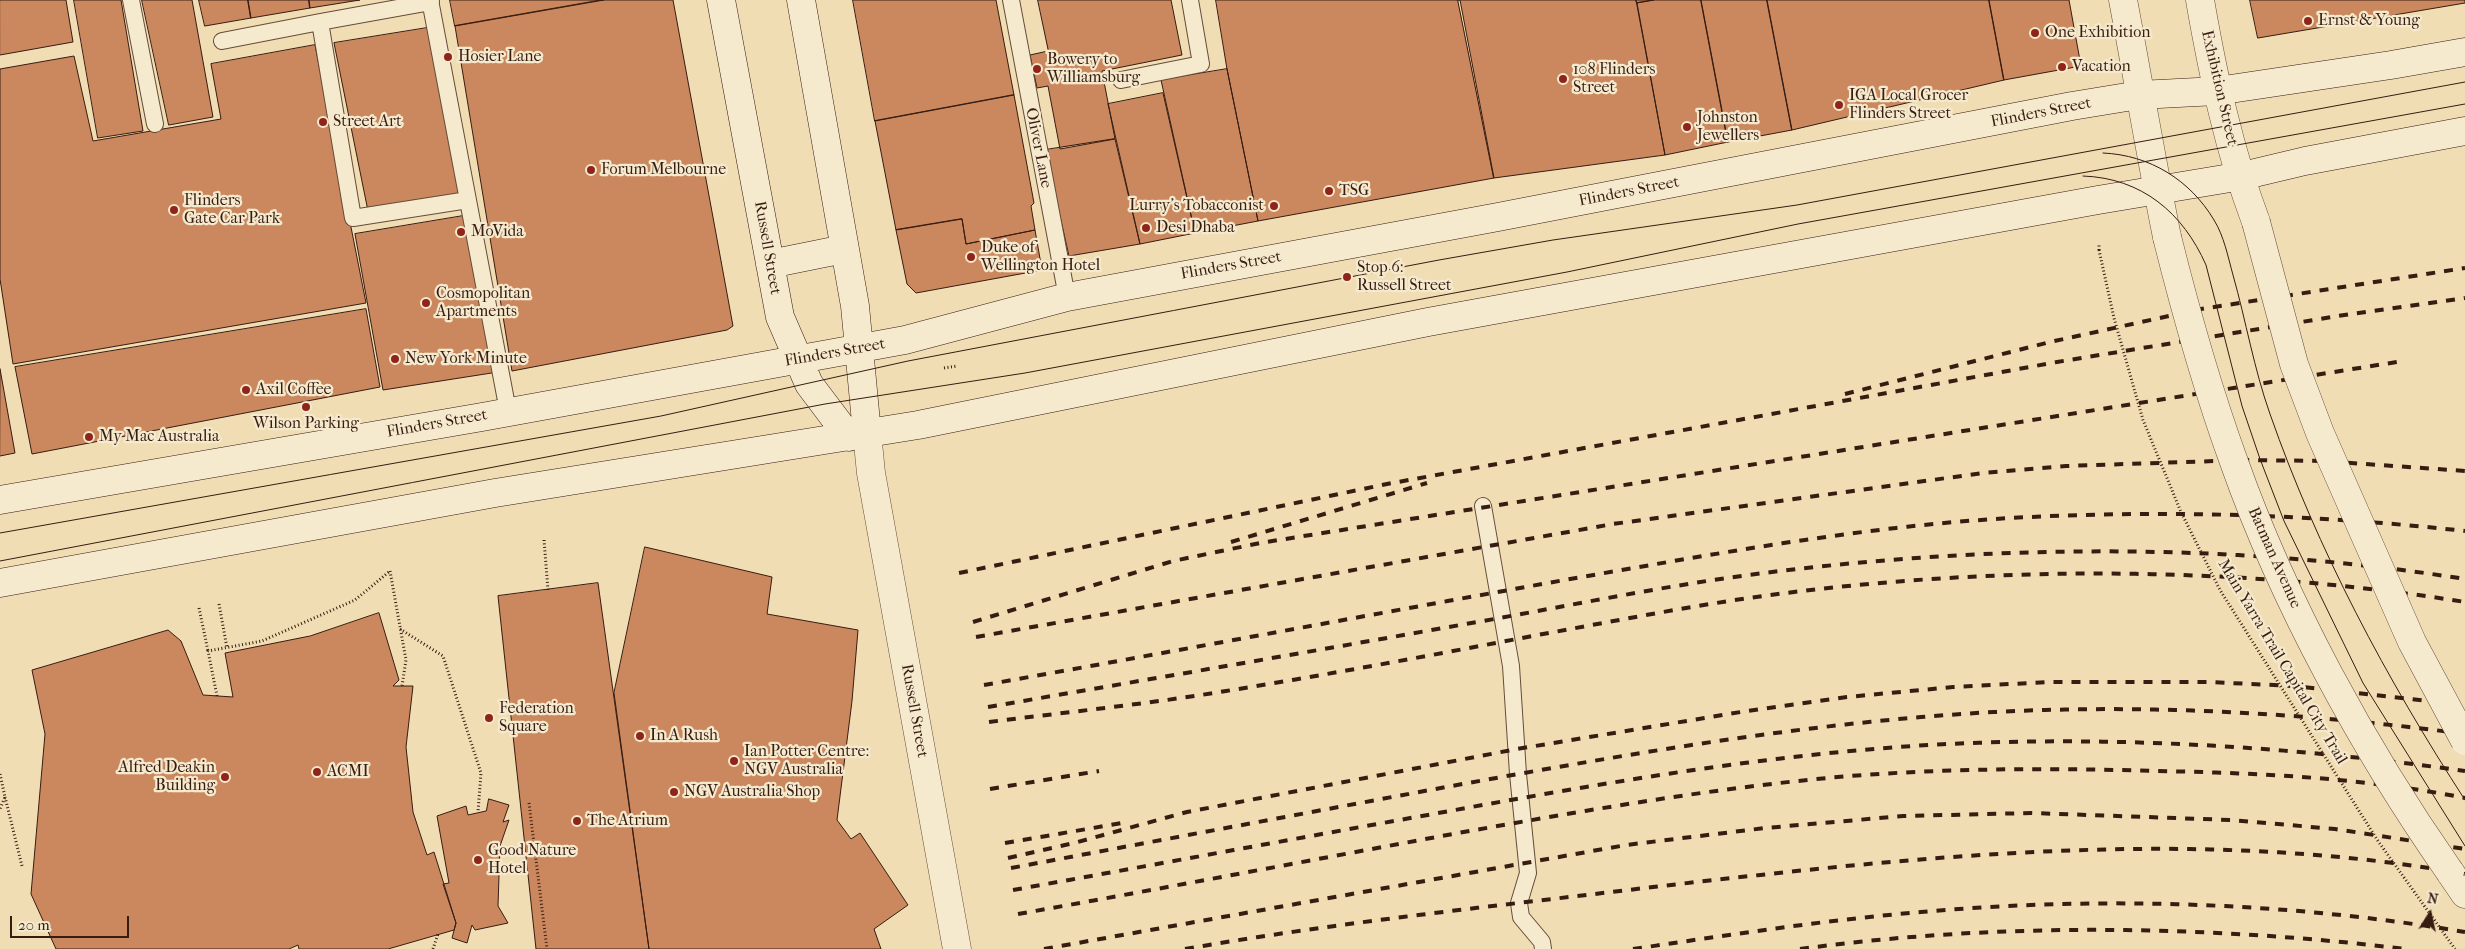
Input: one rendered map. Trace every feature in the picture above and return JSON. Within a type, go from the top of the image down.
[{"type":"main road","name":"Russell Street","points":[[721,0],[780,317],[809,384],[858,435]]},
{"type":"main road","name":"Russell Street","points":[[801,0],[855,306],[859,347],[858,435],[871,473],[957,949]]},
{"type":"main road","points":[[2123,0],[2157,189]]},
{"type":"main road","name":"Exhibition Street","points":[[2200,0],[2226,128],[2242,176]]},
{"type":"main road","name":"Flinders Street","points":[[0,500],[508,412],[905,340],[1066,296],[2139,96],[2217,90],[2391,65],[2465,52]]},
{"type":"main road","points":[[0,583],[496,493],[945,420],[1428,322],[2157,189],[2242,176],[2305,161],[2465,130]]},
{"type":"main road","points":[[2242,176],[2294,364],[2320,433],[2412,642],[2465,741]]},
{"type":"main road","name":"Batman Avenue","points":[[2157,189],[2167,237],[2199,358],[2252,511],[2307,629],[2405,808],[2465,894]]},
{"type":"main road","points":[[770,264],[844,249]]},
{"type":"lane","points":[[131,0],[155,124]]},
{"type":"lane","name":"Oliver Lane","points":[[1011,0],[1066,296]]},
{"type":"lane","points":[[1121,80],[1201,64],[1190,0]]},
{"type":"lane","points":[[222,41],[430,1],[508,412]]},
{"type":"lane","points":[[320,22],[353,218],[468,200]]},
{"type":"lane","points":[[1483,506],[1511,666],[1518,774],[1528,873],[1519,903],[1521,917],[1542,942],[1543,949]]},
{"type":"path","name":"Main Yarra Trail Capital City Trail","points":[[2099,243],[2114,318],[2143,420],[2181,512],[2220,590],[2378,841],[2455,949]]},
{"type":"path","points":[[1366,291],[1404,284]]},
{"type":"path","points":[[544,540],[548,590]]},
{"type":"path","points":[[208,651],[262,642],[355,600],[390,571],[406,660],[402,686]]},
{"type":"path","points":[[219,604],[227,648]]},
{"type":"path","points":[[200,608],[217,696]]},
{"type":"path","points":[[400,629],[443,656],[481,774],[478,812]]},
{"type":"path","points":[[0,774],[22,866]]},
{"type":"path","points":[[0,809],[5,797]]},
{"type":"path","points":[[529,803],[547,949]]},
{"type":"path","points":[[433,949],[438,934]]},
{"type":"building","points":[[0,0],[66,0],[73,42],[0,55]]},
{"type":"building","points":[[74,0],[121,0],[143,131],[98,138]]},
{"type":"building","points":[[142,0],[192,0],[213,117],[169,125]]},
{"type":"building","points":[[199,0],[248,0],[251,18],[205,26]]},
{"type":"building","points":[[248,0],[309,0],[310,8],[251,18]]},
{"type":"building","points":[[309,0],[360,0],[310,8]]},
{"type":"building","points":[[450,0],[604,0],[455,26]]},
{"type":"building","name":"Forum Melbourne","points":[[601,0],[673,0],[733,326],[727,330],[512,371],[455,26]]},
{"type":"building","points":[[853,0],[996,0],[1014,95],[875,121]]},
{"type":"building","points":[[1038,0],[1171,0],[1182,55],[1102,71],[1115,139],[1060,149],[1048,86],[1037,88],[1030,55],[1048,51]]},
{"type":"building","points":[[1216,0],[1460,0],[1494,178],[1258,221],[1227,69]]},
{"type":"building","name":"108 Flinders Street","points":[[1458,0],[1636,0],[1665,155],[1494,178]]},
{"type":"building","points":[[1636,0],[1654,0],[1637,3]]},
{"type":"building","points":[[1654,0],[1701,0],[1728,142],[1665,155],[1637,3]]},
{"type":"building","points":[[1701,0],[1767,0],[1792,130],[1728,142]]},
{"type":"building","points":[[1767,0],[1989,0],[2004,80],[1792,130]]},
{"type":"building","name":"One Exhibition","points":[[1989,0],[2069,0],[2081,66],[2004,80]]},
{"type":"building","name":"Ernst & Young","points":[[2250,0],[2465,0],[2465,3],[2258,38]]},
{"type":"building","points":[[433,27],[464,196],[368,211],[334,43]]},
{"type":"building","name":"Flinders Gate Car Park","points":[[315,45],[366,303],[13,364],[0,279],[0,69],[74,56],[93,141],[221,119],[211,64]]},
{"type":"building","points":[[1227,69],[1258,221],[1195,233],[1161,80]]},
{"type":"building","points":[[1163,93],[1195,233],[1140,244],[1108,104]]},
{"type":"building","points":[[1014,95],[1034,203],[1031,206],[1035,230],[966,244],[962,219],[896,230],[875,121]]},
{"type":"building","points":[[1115,139],[1140,244],[1069,256],[1045,150]]},
{"type":"building","name":"Cosmopolitan Apartments","points":[[469,215],[498,372],[383,390],[355,234]]},
{"type":"building","name":"Duke of Wellington Hotel","points":[[962,219],[966,244],[1035,230],[1042,270],[916,293],[907,284],[896,230]]},
{"type":"building","points":[[366,309],[380,387],[32,454],[15,367]]},
{"type":"building","points":[[0,369],[15,453],[0,456]]},
{"type":"building","name":"Ian Potter Centre: NGV Australia","points":[[645,547],[772,577],[767,614],[858,630],[852,701],[837,820],[851,839],[860,833],[908,905],[874,929],[881,949],[649,949],[614,693]]},
{"type":"building","name":"The Atrium","points":[[598,583],[649,949],[536,949],[498,596]]},
{"type":"building","name":"Alfred Deakin Building","points":[[379,613],[399,680],[393,686],[413,686],[406,747],[413,812],[427,855],[434,852],[456,923],[454,930],[388,949],[299,949],[298,945],[289,949],[56,949],[31,894],[45,734],[32,670],[168,630],[181,641],[203,695],[233,697],[225,653],[310,636]]},
{"type":"building","points":[[489,799],[509,805],[503,822],[509,820],[500,846],[498,906],[508,923],[475,930],[472,925],[467,943],[452,938],[456,923],[443,884],[449,883],[437,816],[466,806],[468,815],[486,811]]},
{"type":"tram line","points":[[0,533],[661,416],[908,361],[1439,260],[1553,240],[1797,205],[2465,82]]},
{"type":"tram line","points":[[0,561],[825,404],[1025,373],[1567,272],[1798,224],[2465,104]]},
{"type":"tram line","points":[[2103,153],[2137,159],[2167,172],[2193,193],[2214,220],[2223,240],[2238,292],[2264,397],[2310,515],[2332,564],[2381,660],[2465,800]]},
{"type":"tram line","points":[[2083,176],[2104,178],[2124,183],[2142,191],[2173,215],[2197,246],[2206,265],[2242,406],[2284,521],[2363,683],[2465,846]]},
{"type":"railway","points":[[1845,394],[2050,342],[2201,309],[2465,268]]},
{"type":"railway","points":[[959,573],[1387,484],[2057,362],[2338,316],[2465,298]]},
{"type":"railway","points":[[973,622],[1173,561],[1260,543],[2403,361]]},
{"type":"railway","points":[[976,637],[1613,524],[1983,473],[2066,466],[2247,460],[2323,461],[2465,471]]},
{"type":"railway","points":[[1231,542],[1427,483]]},
{"type":"railway","points":[[984,685],[1689,558],[1802,540],[1916,526],[2030,517],[2194,514],[2356,521],[2465,531]]},
{"type":"railway","points":[[988,707],[1681,585],[1844,564],[2021,553],[2110,551],[2200,553],[2288,558],[2377,567],[2465,579]]},
{"type":"railway","points":[[989,722],[1197,696],[1700,606],[1763,596],[1877,583],[2045,574],[2214,576],[2382,590],[2465,602]]},
{"type":"railway","points":[[1008,858],[1074,843],[1187,812],[1517,749],[1747,711],[1847,697],[1953,687],[2049,682],[2210,682],[2293,686],[2465,705]]},
{"type":"railway","points":[[1011,868],[1651,751],[1856,723],[1994,712],[2112,709],[2171,710],[2289,716],[2465,734]]},
{"type":"railway","points":[[1013,890],[1618,782],[1742,763],[1867,750],[1996,742],[2131,742],[2265,749],[2398,762],[2465,771]]},
{"type":"railway","points":[[1018,914],[1458,833],[1605,808],[1752,786],[1850,776],[2004,769],[2235,773],[2351,781],[2465,798]]},
{"type":"railway","points":[[990,789],[1099,771]]},
{"type":"railway","points":[[1044,949],[1626,845],[1765,828],[1903,816],[2032,813],[2231,820],[2335,829],[2465,849]]},
{"type":"railway","points":[[1005,843],[1128,822]]},
{"type":"railway","points":[[1185,949],[1360,923],[1754,876],[1856,865],[2059,851],[2161,849],[2262,851],[2364,860],[2465,874]]},
{"type":"railway","points":[[1633,949],[1777,928],[1885,915],[2057,904],[2125,903],[2262,908],[2398,922],[2465,932]]},
{"type":"railway","points":[[1800,949],[1875,940],[1951,934],[2103,930],[2255,935],[2406,949]]},
{"type":"place","name":"Ernst & Young","points":[[2308,21]]},
{"type":"place","name":"One Exhibition","points":[[2035,33]]},
{"type":"place","name":"Hosier Lane","points":[[448,57]]},
{"type":"place","name":"Vacation","points":[[2062,67]]},
{"type":"place","name":"Bowery to Williamsburg","points":[[1037,69]]},
{"type":"place","name":"108 Flinders Street","points":[[1563,79]]},
{"type":"place","name":"IGA Local Grocer Flinders Street","points":[[1839,105]]},
{"type":"place","name":"Street Art","points":[[323,122]]},
{"type":"place","name":"Johnston Jewellers","points":[[1687,127]]},
{"type":"place","name":"Forum Melbourne","points":[[591,170]]},
{"type":"place","name":"TSG","points":[[1329,191]]},
{"type":"place","name":"Lurry's Tobacconist","points":[[1274,206]]},
{"type":"place","name":"Flinders Gate Car Park","points":[[174,210]]},
{"type":"place","name":"Desi Dhaba","points":[[1146,228]]},
{"type":"place","name":"MoVida","points":[[461,232]]},
{"type":"place","name":"Duke of Wellington Hotel","points":[[971,257]]},
{"type":"place","name":"Stop 6: Russell Street","points":[[1347,277]]},
{"type":"place","name":"Cosmopolitan Apartments","points":[[426,303]]},
{"type":"place","name":"New York Minute","points":[[395,359]]},
{"type":"place","name":"Axil Coffee","points":[[246,390]]},
{"type":"place","name":"Wilson Parking","points":[[306,407]]},
{"type":"place","name":"My Mac Australia","points":[[89,437]]},
{"type":"place","name":"Federation Square","points":[[489,718]]},
{"type":"place","name":"In A Rush","points":[[640,736]]},
{"type":"place","name":"Ian Potter Centre: NGV Australia","points":[[734,761]]},
{"type":"place","name":"ACMI","points":[[317,772]]},
{"type":"place","name":"Alfred Deakin Building","points":[[225,777]]},
{"type":"place","name":"NGV Australia Shop","points":[[674,792]]},
{"type":"place","name":"The Atrium","points":[[577,821]]},
{"type":"place","name":"Good Nature Hotel","points":[[478,860]]}]
